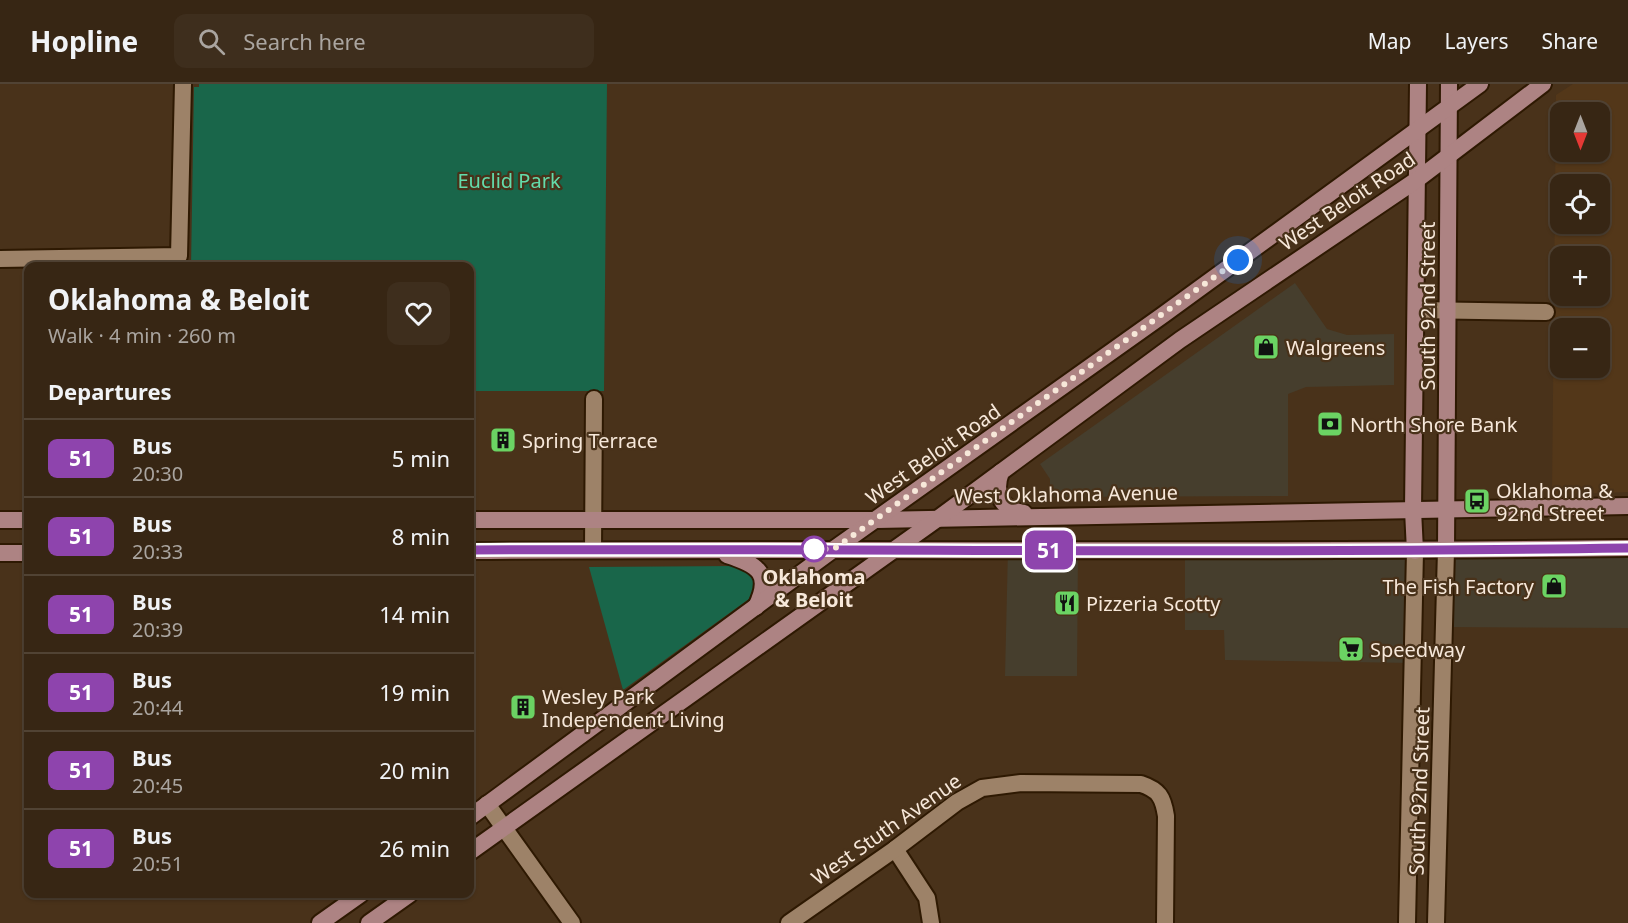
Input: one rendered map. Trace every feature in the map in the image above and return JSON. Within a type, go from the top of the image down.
[{"type":"main road","name":"South 92nd Street","points":[[1415,551],[1413,510],[1418,84]]},
{"type":"main road","name":"South 92nd Street","points":[[1446,550],[1449,84]]},
{"type":"main road","name":"West Beloit Road","points":[[474,814],[834,549],[1480,84]]},
{"type":"main road","name":"West Beloit Road","points":[[474,849],[940,517],[1180,340],[1418,179],[1543,84]]},
{"type":"main road","points":[[1001,472],[997,486],[1005,506],[1016,512],[1043,516]]},
{"type":"main road","name":"West Oklahoma Avenue","points":[[474,520],[877,520],[940,517],[1628,506]]},
{"type":"main road","points":[[0,520],[24,520]]},
{"type":"main road","points":[[474,550],[896,548],[1415,551],[1628,548]]},
{"type":"main road","points":[[712,550],[745,560],[757,568],[764,586],[756,607]]},
{"type":"main road","points":[[0,553],[24,553]]},
{"type":"main road","points":[[320,923],[355,898]]},
{"type":"main road","points":[[369,923],[404,898]]},
{"type":"street","points":[[0,259],[179,256],[183,84]]},
{"type":"street","points":[[1416,310],[1546,312]]},
{"type":"street","points":[[593,550],[594,399]]},
{"type":"street","name":"South 92nd Street","points":[[1436,923],[1446,550]]},
{"type":"street","name":"South 92nd Street","points":[[1407,923],[1415,551]]},
{"type":"street","name":"West Stuth Avenue","points":[[789,923],[896,849],[957,801],[982,788],[1043,783],[1141,784],[1156,789],[1164,800],[1166,816],[1165,923]]},
{"type":"street","points":[[487,804],[572,923]]},
{"type":"street","points":[[896,849],[927,898],[931,923]]},
{"type":"shaded area","points":[[1573,84],[1628,84],[1628,492],[1552,495],[1553,378],[1610,378],[1610,318],[1554,318],[1554,306],[1610,306],[1610,246],[1554,246],[1555,234],[1610,234],[1610,174],[1555,174],[1555,162],[1610,162],[1610,102],[1556,102],[1556,95]]},
{"type":"shaded area","points":[[1295,283],[1327,329],[1347,335],[1394,334],[1394,385],[1306,387],[1288,394],[1288,496],[1050,497],[1050,479],[1040,464]]},
{"type":"shaded area","points":[[1628,548],[1628,628],[1444,627],[1446,550]]},
{"type":"shaded area","points":[[1008,549],[1078,551],[1077,676],[1005,676]]},
{"type":"shaded area","points":[[1185,550],[1415,551],[1412,663],[1225,660],[1224,630],[1185,630]]},
{"type":"green space","name":"Euclid Park","points":[[199,84],[607,84],[604,391],[474,391],[474,262],[191,262],[194,87],[199,87]]},
{"type":"green space","points":[[736,566],[749,572],[754,581],[755,585],[749,599],[623,690],[589,567]]},
{"type":"bus line","name":"51","points":[[474,550],[927,548],[1078,551],[1415,551],[1628,548]]},
{"type":"place","name":"Walgreens","points":[[1266,347]]},
{"type":"place","name":"North Shore Bank","points":[[1330,424]]},
{"type":"place","name":"Spring Terrace","points":[[503,440]]},
{"type":"place","name":"Oklahoma & 92nd Street","points":[[1477,501]]},
{"type":"place","name":"Oklahoma & Beloit","points":[[814,549]]},
{"type":"place","name":"The Fish Factory","points":[[1554,586]]},
{"type":"place","name":"Pizzeria Scotty","points":[[1067,603]]},
{"type":"place","name":"Speedway","points":[[1351,649]]},
{"type":"place","name":"Wesley Park Independent Living","points":[[523,707]]},
{"type":"route","points":[[814,549],[809,549],[834,549],[877,520],[1238,260]]}]
